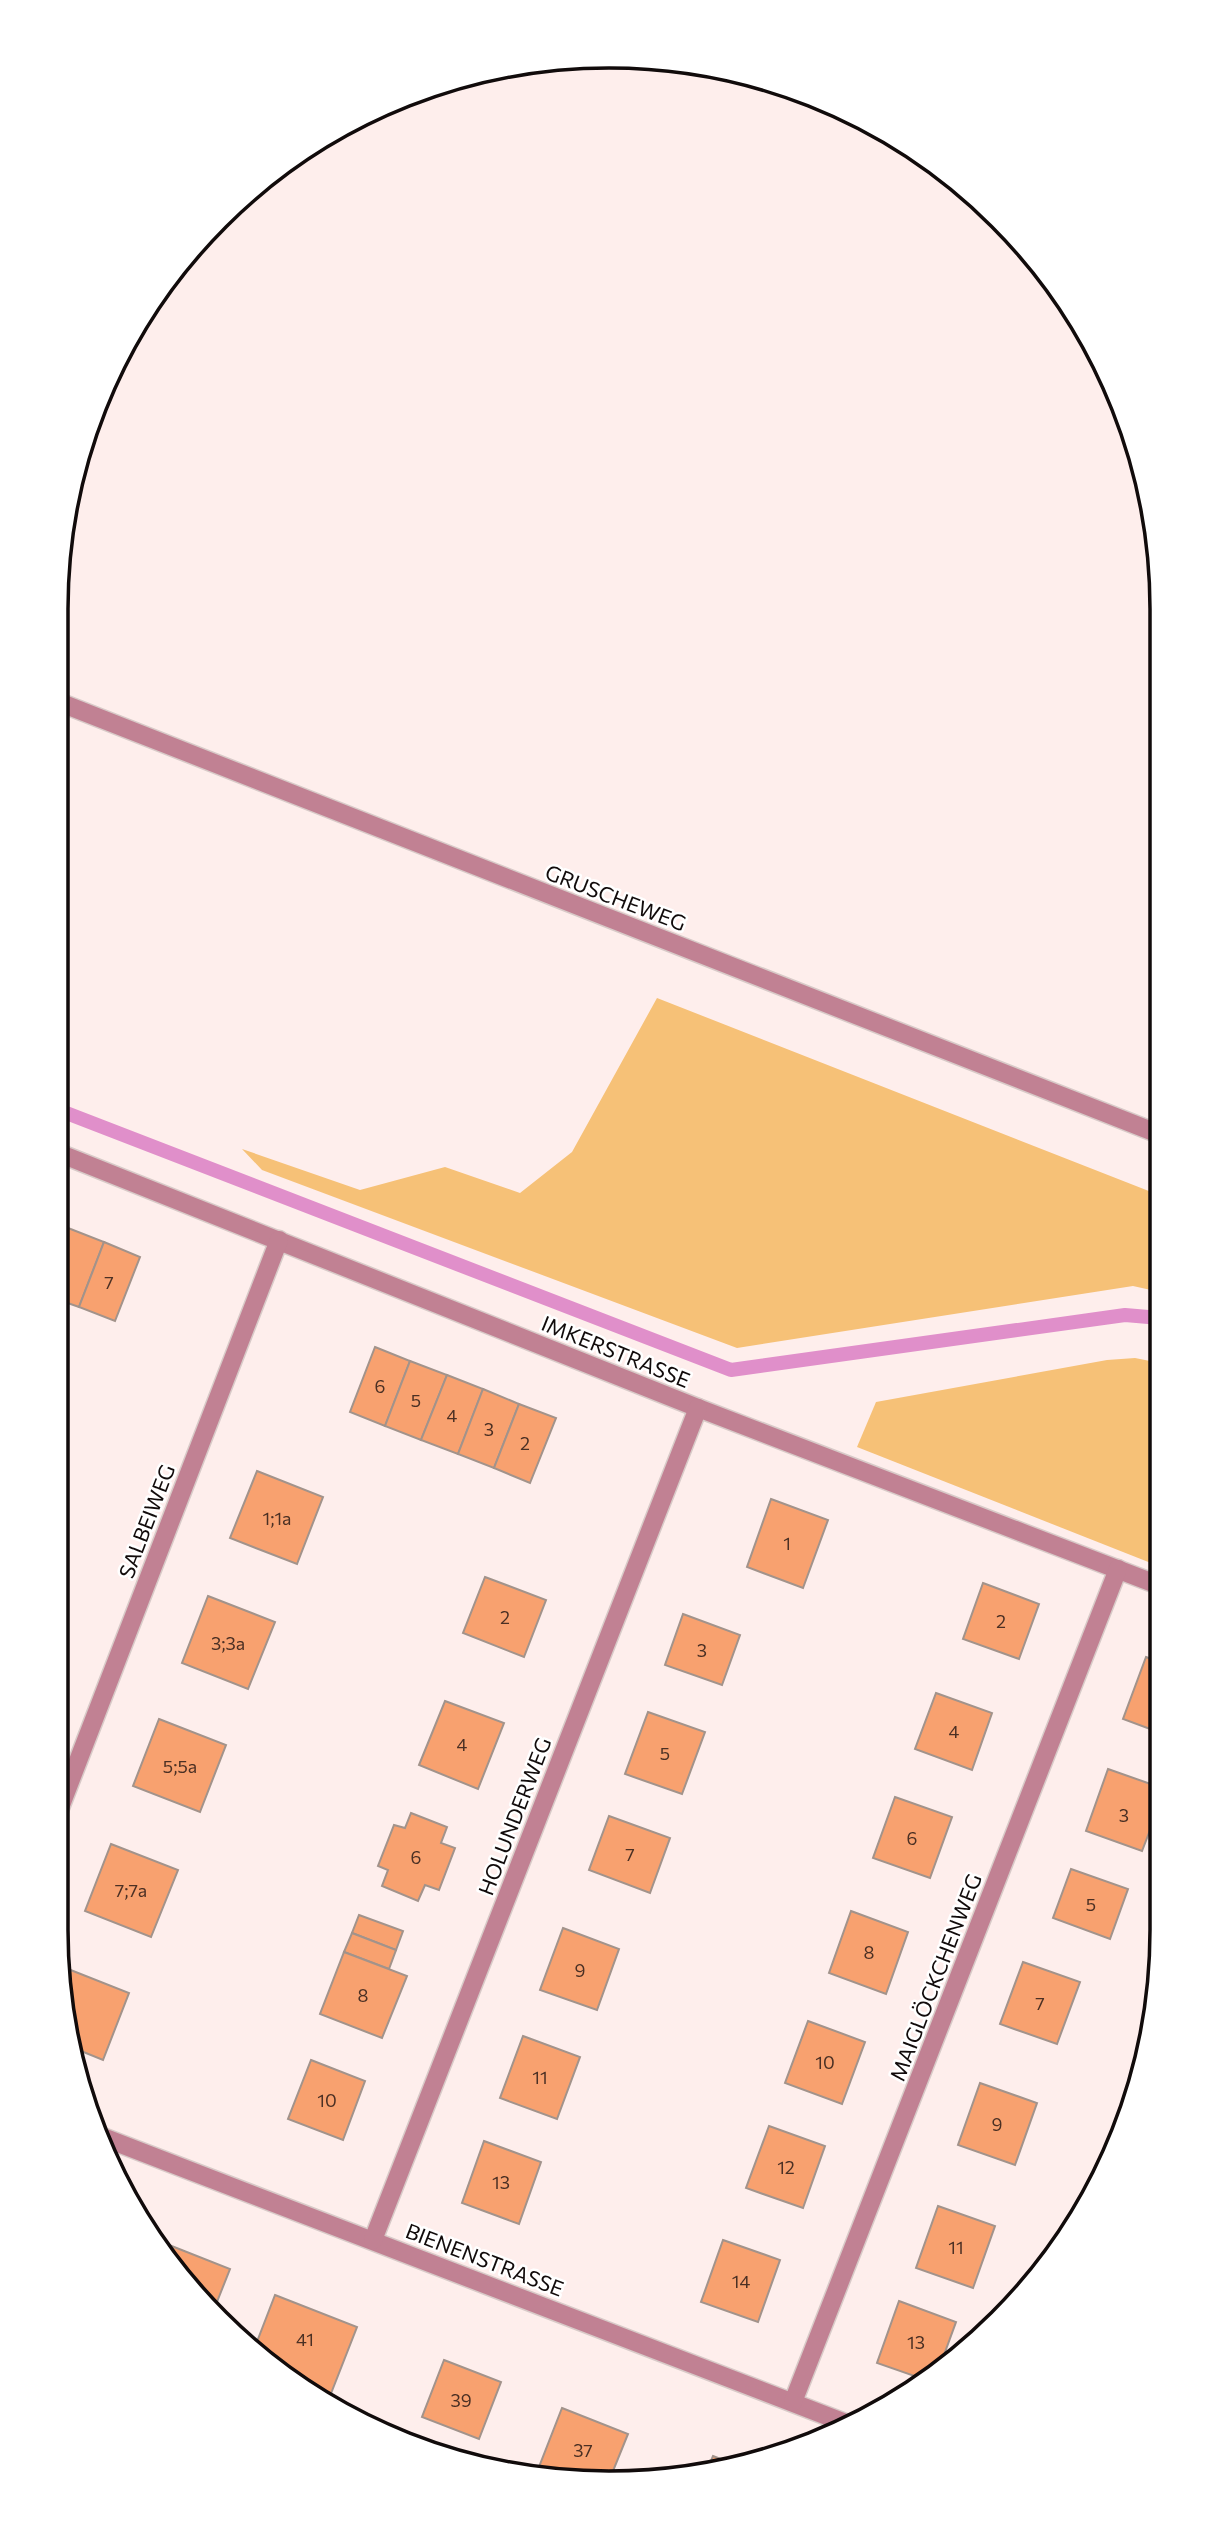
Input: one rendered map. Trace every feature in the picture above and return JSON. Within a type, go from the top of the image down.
[{"type":"street","name":"GRUSCHEWEG","points":[[68,706],[1150,1130]]},
{"type":"street","name":"IMKERSTRASSE","points":[[68,1157],[698,1408],[1150,1582]]},
{"type":"street","name":"SALBEIWEG","points":[[68,1787],[279,1240]]},
{"type":"street","name":"HOLUNDERWEG","points":[[373,2240],[698,1408]]},
{"type":"street","name":"MAIGLÖCKCHENWEG","points":[[793,2402],[1118,1569]]},
{"type":"street","name":"BIENENSTRASSE","points":[[110,2140],[838,2420]]},
{"type":"shaded area","points":[[657,998],[1150,1191],[1150,1290],[1133,1286],[737,1348],[262,1170],[242,1149],[360,1190],[445,1167],[520,1193],[572,1152]]},
{"type":"shaded area","points":[[1135,1358],[1150,1361],[1150,1563],[857,1447],[876,1402],[1107,1360]]},
{"type":"building","points":[[68,1228],[104,1242],[79,1307],[68,1303]]},
{"type":"building","points":[[104,1242],[140,1257],[115,1321],[79,1307]]},
{"type":"building","points":[[375,1347],[410,1361],[385,1426],[350,1412]]},
{"type":"building","points":[[410,1361],[447,1375],[421,1440],[385,1426]]},
{"type":"building","points":[[447,1375],[483,1389],[458,1454],[421,1440]]},
{"type":"building","points":[[483,1389],[519,1404],[494,1468],[458,1454]]},
{"type":"building","points":[[519,1404],[556,1418],[530,1483],[494,1468]]},
{"type":"building","points":[[257,1471],[323,1497],[297,1564],[230,1538]]},
{"type":"building","points":[[771,1499],[828,1520],[803,1588],[747,1567]]},
{"type":"building","points":[[485,1577],[546,1600],[524,1657],[463,1633]]},
{"type":"building","points":[[983,1583],[1039,1604],[1019,1659],[963,1639]]},
{"type":"building","points":[[208,1596],[275,1622],[248,1689],[182,1663]]},
{"type":"building","points":[[683,1614],[740,1635],[722,1685],[665,1665]]},
{"type":"building","points":[[1146,1657],[1150,1659],[1150,1729],[1123,1719]]},
{"type":"building","points":[[936,1693],[992,1713],[972,1770],[915,1749]]},
{"type":"building","points":[[445,1701],[504,1723],[478,1789],[419,1765]]},
{"type":"building","points":[[648,1712],[705,1732],[682,1794],[625,1774]]},
{"type":"building","points":[[159,1719],[226,1745],[200,1812],[133,1786]]},
{"type":"building","points":[[1108,1769],[1150,1784],[1150,1830],[1142,1851],[1086,1831]]},
{"type":"building","points":[[895,1797],[952,1817],[930,1878],[873,1858]]},
{"type":"building","points":[[411,1813],[447,1827],[441,1843],[455,1848],[439,1890],[425,1885],[418,1901],[382,1886],[388,1870],[378,1866],[394,1825],[405,1828]]},
{"type":"building","points":[[609,1816],[670,1838],[650,1893],[589,1870]]},
{"type":"building","points":[[111,1844],[178,1870],[151,1937],[85,1911]]},
{"type":"building","points":[[1071,1869],[1128,1889],[1110,1939],[1053,1918]]},
{"type":"building","points":[[851,1911],[908,1932],[886,1994],[829,1973]]},
{"type":"building","points":[[359,1915],[403,1931],[396,1950],[352,1933]]},
{"type":"building","points":[[563,1928],[619,1949],[597,2010],[540,1990]]},
{"type":"building","points":[[352,1933],[396,1950],[389,1969],[344,1952]]},
{"type":"building","points":[[344,1952],[407,1976],[382,2038],[320,2014]]},
{"type":"building","points":[[1023,1962],[1080,1982],[1057,2044],[1000,2024]]},
{"type":"building","points":[[70,1970],[129,1993],[103,2060],[83,2052]]},
{"type":"building","points":[[808,2021],[865,2042],[842,2104],[785,2083]]},
{"type":"building","points":[[523,2036],[580,2057],[557,2119],[500,2098]]},
{"type":"building","points":[[311,2060],[365,2081],[343,2140],[288,2119]]},
{"type":"building","points":[[980,2083],[1037,2103],[1015,2165],[958,2145]]},
{"type":"building","points":[[769,2126],[825,2146],[803,2208],[746,2188]]},
{"type":"building","points":[[484,2141],[541,2162],[519,2224],[462,2203]]},
{"type":"building","points":[[938,2206],[995,2226],[973,2288],[916,2268]]},
{"type":"building","points":[[723,2240],[780,2260],[758,2322],[701,2302]]},
{"type":"building","points":[[170,2245],[230,2269],[217,2302]]},
{"type":"building","points":[[275,2295],[357,2327],[331,2393],[257,2341]]},
{"type":"building","points":[[899,2301],[956,2322],[944,2354],[914,2376],[877,2363]]},
{"type":"building","points":[[444,2360],[501,2382],[479,2439],[422,2417]]},
{"type":"building","points":[[562,2408],[628,2434],[613,2471],[539,2466]]},
{"type":"waterway","points":[[68,1114],[731,1370],[1125,1315],[1150,1317]]}]
